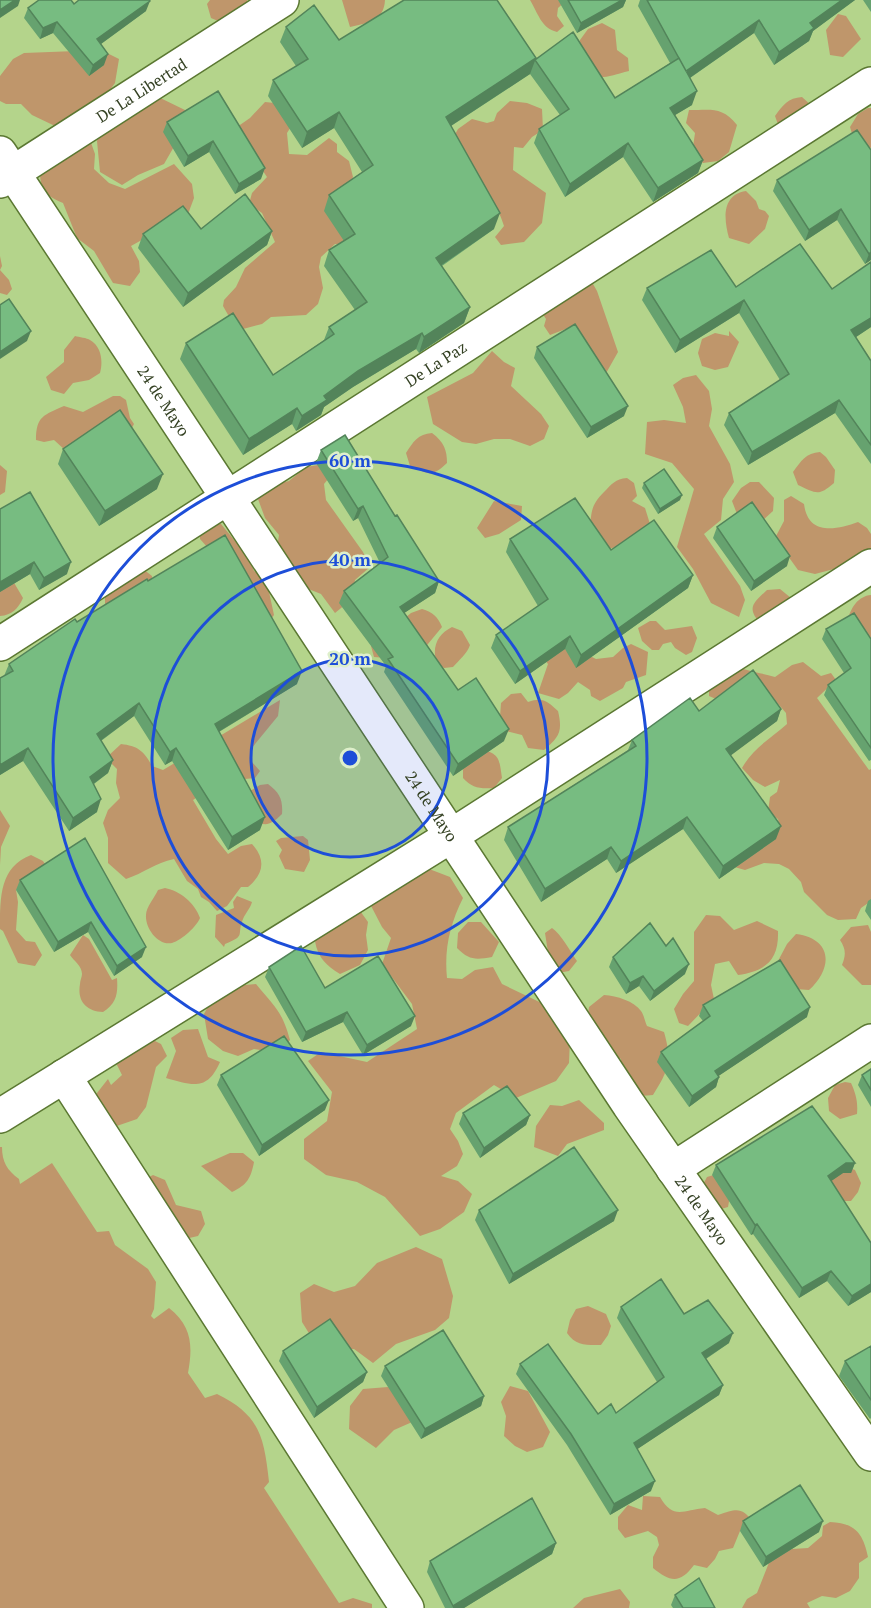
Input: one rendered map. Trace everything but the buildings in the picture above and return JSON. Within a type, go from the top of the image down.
[{"type":"street","name":"De La Libertad","points":[[4,169],[282,0]]},
{"type":"street","name":"De La Paz","points":[[0,644],[871,84]]},
{"type":"street","name":"24 de Mayo","points":[[4,169],[226,497],[673,1169],[871,1454]]},
{"type":"street","points":[[0,1116],[451,836],[871,566]]},
{"type":"street","points":[[673,1169],[871,1041]]},
{"type":"street","points":[[64,1076],[407,1608]]},
{"type":"shaded area","points":[[210,0],[247,0],[248,2],[230,26],[211,18],[207,4]]},
{"type":"shaded area","points":[[342,0],[385,0],[382,13],[378,17],[350,27]]},
{"type":"shaded area","points":[[530,0],[567,0],[558,8],[557,16],[564,26],[557,32],[547,27]]},
{"type":"shaded area","points":[[838,14],[846,16],[861,39],[843,57],[830,55],[826,30]]},
{"type":"shaded area","points":[[602,23],[615,30],[617,50],[628,58],[629,71],[597,77],[579,69],[580,40],[588,29]]},
{"type":"shaded area","points":[[91,45],[119,59],[115,83],[101,102],[55,126],[32,115],[21,104],[6,104],[0,101],[0,76],[13,59],[24,53],[76,51]]},
{"type":"shaded area","points":[[148,92],[187,111],[183,131],[164,164],[122,185],[100,172],[97,141],[104,121]]},
{"type":"shaded area","points":[[802,97],[813,107],[780,130],[775,116],[786,103]]},
{"type":"shaded area","points":[[510,101],[527,103],[542,109],[543,130],[532,137],[523,148],[514,147],[513,170],[546,193],[542,223],[524,242],[501,245],[495,237],[504,226],[500,214],[488,194],[446,151],[458,129],[472,119],[487,123],[494,121],[497,113]]},
{"type":"shaded area","points":[[265,102],[284,104],[297,117],[287,133],[289,154],[307,155],[329,138],[337,144],[337,152],[349,161],[353,177],[349,187],[357,244],[335,244],[321,257],[319,267],[323,288],[318,304],[306,315],[271,317],[262,324],[243,329],[231,320],[223,306],[224,300],[236,287],[245,268],[275,242],[262,213],[249,204],[252,193],[267,177],[240,137],[237,127],[250,118]]},
{"type":"shaded area","points":[[871,108],[871,148],[854,140],[850,127],[858,114]]},
{"type":"shaded area","points":[[689,110],[716,110],[732,119],[737,125],[729,152],[718,161],[703,163],[692,154],[695,133],[686,123]]},
{"type":"shaded area","points":[[90,140],[95,154],[94,169],[109,183],[125,189],[174,164],[192,184],[194,198],[188,214],[131,246],[139,261],[140,272],[130,286],[113,283],[94,251],[77,238],[63,203],[43,189],[40,174]]},
{"type":"shaded area","points":[[746,191],[756,201],[759,209],[765,211],[769,216],[765,229],[749,244],[729,238],[726,224],[728,203],[738,193]]},
{"type":"shaded area","points":[[0,270],[9,280],[12,289],[7,295],[0,293]]},
{"type":"shaded area","points":[[589,277],[597,291],[618,352],[605,375],[571,327],[550,335],[544,326],[546,319],[539,308]]},
{"type":"shaded area","points":[[729,331],[739,342],[728,367],[715,370],[702,366],[698,353],[702,339],[715,333],[729,336]]},
{"type":"shaded area","points":[[75,336],[89,339],[97,347],[101,360],[100,373],[89,380],[73,383],[64,394],[51,390],[46,377],[64,362],[64,350]]},
{"type":"shaded area","points":[[492,351],[515,368],[511,386],[541,414],[549,426],[544,439],[530,446],[510,439],[494,439],[476,444],[462,442],[433,424],[427,397],[473,373]]},
{"type":"shaded area","points":[[696,375],[709,391],[712,409],[709,426],[730,464],[734,482],[723,499],[721,520],[704,534],[740,586],[745,600],[739,617],[711,603],[693,569],[677,547],[694,489],[672,463],[645,454],[647,422],[664,420],[686,423],[683,407],[673,385],[683,378]]},
{"type":"shaded area","points":[[113,396],[120,396],[126,400],[130,418],[134,424],[127,437],[65,450],[54,440],[44,442],[36,440],[38,426],[46,414],[64,406],[83,412]]},
{"type":"shaded area","points":[[432,433],[444,446],[447,463],[437,471],[430,473],[410,466],[406,453],[419,437]]},
{"type":"shaded area","points":[[820,452],[835,470],[834,483],[817,492],[798,485],[793,472],[807,456]]},
{"type":"shaded area","points":[[324,464],[333,473],[324,484],[326,500],[363,552],[370,567],[355,580],[352,599],[335,613],[321,594],[291,582],[275,561],[279,535],[265,518],[258,499],[273,485],[289,481],[306,467]]},
{"type":"shaded area","points":[[0,465],[7,471],[5,492],[0,495]]},
{"type":"shaded area","points":[[627,478],[634,483],[637,496],[632,501],[645,508],[650,524],[616,547],[608,549],[590,531],[592,509],[596,501],[612,484],[619,479]]},
{"type":"shaded area","points":[[750,482],[759,482],[774,498],[773,511],[762,521],[737,514],[732,501],[741,488]]},
{"type":"shaded area","points":[[791,496],[804,504],[811,521],[817,526],[832,528],[858,522],[867,528],[871,534],[871,580],[862,585],[834,569],[815,574],[798,570],[775,538],[784,521],[784,500]]},
{"type":"shaded area","points":[[494,501],[522,506],[521,520],[499,534],[485,538],[477,528]]},
{"type":"shaded area","points":[[210,520],[221,524],[249,558],[254,571],[266,578],[274,615],[271,619],[200,539],[200,526]]},
{"type":"shaded area","points":[[0,552],[23,598],[14,611],[0,616]]},
{"type":"shaded area","points":[[143,569],[152,576],[152,589],[105,611],[105,584]]},
{"type":"shaded area","points":[[780,589],[791,598],[761,624],[754,614],[755,602],[767,590]]},
{"type":"shaded area","points":[[871,595],[871,647],[848,619],[856,603]]},
{"type":"shaded area","points":[[422,609],[435,615],[442,627],[423,650],[387,658],[374,657],[371,646],[411,613]]},
{"type":"shaded area","points":[[650,621],[656,621],[665,630],[692,626],[697,638],[692,652],[686,655],[675,648],[671,642],[663,644],[659,650],[652,650],[642,641],[638,628]]},
{"type":"shaded area","points":[[452,627],[462,631],[470,645],[453,667],[444,668],[437,663],[435,646],[443,633]]},
{"type":"shaded area","points":[[534,628],[596,659],[613,657],[631,644],[648,652],[646,675],[626,682],[623,688],[600,701],[591,696],[590,690],[578,682],[559,699],[538,693],[548,664],[542,657]]},
{"type":"shaded area","points":[[803,662],[821,676],[831,673],[836,680],[817,698],[869,770],[871,769],[871,901],[861,908],[856,919],[838,920],[827,915],[804,892],[801,882],[789,869],[779,864],[764,863],[745,870],[731,866],[766,835],[780,829],[778,819],[768,812],[770,797],[777,792],[780,780],[765,787],[753,780],[742,768],[757,749],[787,724],[786,713],[773,698],[716,699],[709,696],[709,688],[733,664],[775,677],[792,665]]},
{"type":"shaded area","points":[[521,693],[528,702],[544,701],[558,711],[560,729],[544,750],[528,748],[522,735],[502,730],[501,703],[511,694]]},
{"type":"shaded area","points":[[280,700],[278,716],[251,749],[251,761],[260,771],[255,778],[245,779],[244,786],[215,785],[193,800],[216,839],[228,854],[241,846],[252,844],[257,850],[261,861],[260,872],[248,887],[241,887],[227,906],[217,911],[201,897],[198,889],[187,881],[174,859],[126,879],[108,863],[108,838],[103,823],[108,810],[120,798],[116,783],[117,769],[106,758],[121,744],[127,745],[140,750],[152,766],[163,770]]},
{"type":"shaded area","points":[[480,749],[495,755],[499,761],[502,778],[494,788],[477,787],[463,778],[468,755]]},
{"type":"shaded area","points":[[268,784],[280,797],[282,814],[273,822],[265,824],[246,817],[250,791],[260,785]]},
{"type":"shaded area","points":[[0,810],[10,826],[1,847],[0,865]]},
{"type":"shaded area","points":[[303,836],[308,840],[310,860],[304,872],[285,869],[279,856],[282,850],[276,841],[281,838]]},
{"type":"shaded area","points":[[31,855],[43,861],[50,872],[16,890],[18,902],[16,930],[26,941],[35,942],[42,955],[35,966],[18,963],[0,929],[0,905],[4,884],[13,867]]},
{"type":"shaded area","points":[[424,867],[450,877],[463,898],[449,937],[446,957],[447,978],[462,979],[475,970],[493,967],[502,984],[552,1008],[570,1039],[569,1063],[556,1081],[516,1098],[494,1085],[456,1113],[450,1129],[463,1154],[457,1166],[441,1176],[458,1181],[472,1194],[464,1212],[440,1229],[420,1236],[385,1197],[357,1182],[326,1175],[304,1159],[304,1139],[327,1121],[332,1092],[308,1061],[321,1052],[367,1062],[417,1029],[412,1004],[382,964],[391,938],[382,927],[368,900]]},
{"type":"shaded area","points":[[165,888],[186,898],[195,907],[200,918],[189,932],[172,943],[157,939],[146,920],[146,912],[158,890]]},
{"type":"shaded area","points":[[237,896],[252,902],[243,919],[239,937],[225,944],[224,947],[215,937],[216,915],[234,908],[233,902]]},
{"type":"shaded area","points":[[358,908],[368,922],[366,935],[368,950],[360,965],[340,974],[324,961],[316,947],[313,910]]},
{"type":"shaded area","points":[[706,915],[720,916],[734,930],[757,921],[778,931],[778,941],[773,957],[756,971],[738,975],[729,961],[715,964],[711,985],[714,999],[688,1026],[679,1023],[674,1009],[694,981],[694,932]]},
{"type":"shaded area","points":[[468,922],[481,922],[499,942],[492,957],[473,958],[457,948],[458,933]]},
{"type":"shaded area","points":[[868,925],[871,932],[871,985],[862,985],[842,965],[845,952],[840,940],[851,927]]},
{"type":"shaded area","points":[[552,928],[562,938],[577,961],[569,971],[558,973],[550,965],[545,933]]},
{"type":"shaded area","points":[[796,934],[817,942],[823,948],[825,956],[822,973],[809,990],[796,989],[778,961],[787,944]]},
{"type":"shaded area","points":[[83,935],[89,939],[112,980],[117,978],[116,997],[103,1012],[92,1010],[81,1000],[79,990],[82,971],[70,955]]},
{"type":"shaded area","points":[[256,984],[281,1016],[290,1040],[279,1053],[254,1049],[238,1056],[223,1051],[208,1039],[204,1014],[213,997],[245,985]]},
{"type":"shaded area","points":[[604,995],[634,1004],[642,1013],[647,1026],[664,1032],[668,1050],[668,1065],[653,1095],[641,1096],[620,1071],[621,1059],[606,1050],[587,1021],[589,1007]]},
{"type":"shaded area","points":[[198,1029],[208,1057],[220,1062],[215,1072],[210,1078],[198,1084],[166,1078],[176,1051],[171,1038],[183,1030]]},
{"type":"shaded area","points":[[149,1038],[161,1044],[167,1056],[156,1067],[146,1107],[137,1119],[111,1128],[90,1102],[108,1079],[111,1085],[122,1075],[116,1063]]},
{"type":"shaded area","points":[[851,1083],[854,1091],[857,1114],[840,1119],[829,1111],[828,1098],[835,1085]]},
{"type":"shaded area","points":[[579,1100],[604,1123],[604,1130],[567,1144],[558,1156],[534,1147],[536,1126],[550,1105],[562,1106]]},
{"type":"shaded area","points":[[0,1147],[2,1147],[6,1165],[19,1179],[20,1184],[52,1163],[97,1232],[109,1231],[115,1245],[148,1269],[156,1282],[154,1309],[151,1316],[154,1319],[169,1308],[177,1315],[189,1337],[188,1373],[205,1398],[217,1394],[243,1410],[251,1419],[262,1440],[265,1452],[269,1482],[264,1488],[339,1603],[353,1598],[372,1604],[372,1608],[0,1608]]},
{"type":"shaded area","points":[[230,1153],[243,1153],[254,1162],[248,1180],[232,1192],[201,1166]]},
{"type":"shaded area","points":[[838,1163],[855,1170],[861,1183],[851,1201],[832,1201],[820,1176]]},
{"type":"shaded area","points":[[717,1174],[730,1196],[728,1207],[711,1212],[700,1190],[707,1177]]},
{"type":"shaded area","points":[[153,1175],[165,1180],[176,1205],[201,1211],[205,1224],[198,1236],[185,1239],[181,1226],[158,1216],[141,1181]]},
{"type":"shaded area","points":[[416,1247],[442,1259],[453,1296],[449,1318],[435,1330],[396,1344],[373,1363],[354,1349],[320,1351],[302,1322],[300,1293],[314,1284],[334,1292],[355,1286],[377,1263]]},
{"type":"shaded area","points":[[588,1306],[606,1314],[611,1326],[601,1345],[578,1343],[567,1333],[576,1309]]},
{"type":"shaded area","points":[[510,1386],[528,1391],[550,1432],[543,1447],[527,1452],[515,1446],[504,1436],[506,1416],[501,1402]]},
{"type":"shaded area","points":[[388,1387],[407,1403],[419,1419],[394,1430],[376,1448],[349,1429],[350,1406],[363,1389]]},
{"type":"shaded area","points":[[643,1496],[660,1497],[669,1509],[679,1512],[705,1508],[718,1515],[738,1510],[746,1514],[754,1523],[740,1531],[733,1548],[719,1551],[707,1568],[694,1565],[679,1578],[670,1578],[653,1568],[653,1557],[659,1545],[657,1537],[648,1531],[625,1538],[618,1529],[618,1517],[628,1505],[642,1510]]},
{"type":"shaded area","points":[[830,1522],[852,1527],[860,1536],[866,1549],[868,1557],[859,1563],[859,1578],[850,1591],[836,1598],[822,1596],[807,1603],[810,1608],[742,1608],[747,1599],[757,1593],[772,1555],[792,1549],[808,1548],[822,1536],[823,1526]]},
{"type":"shaded area","points":[[620,1589],[630,1602],[629,1608],[573,1608],[584,1598]]}]
